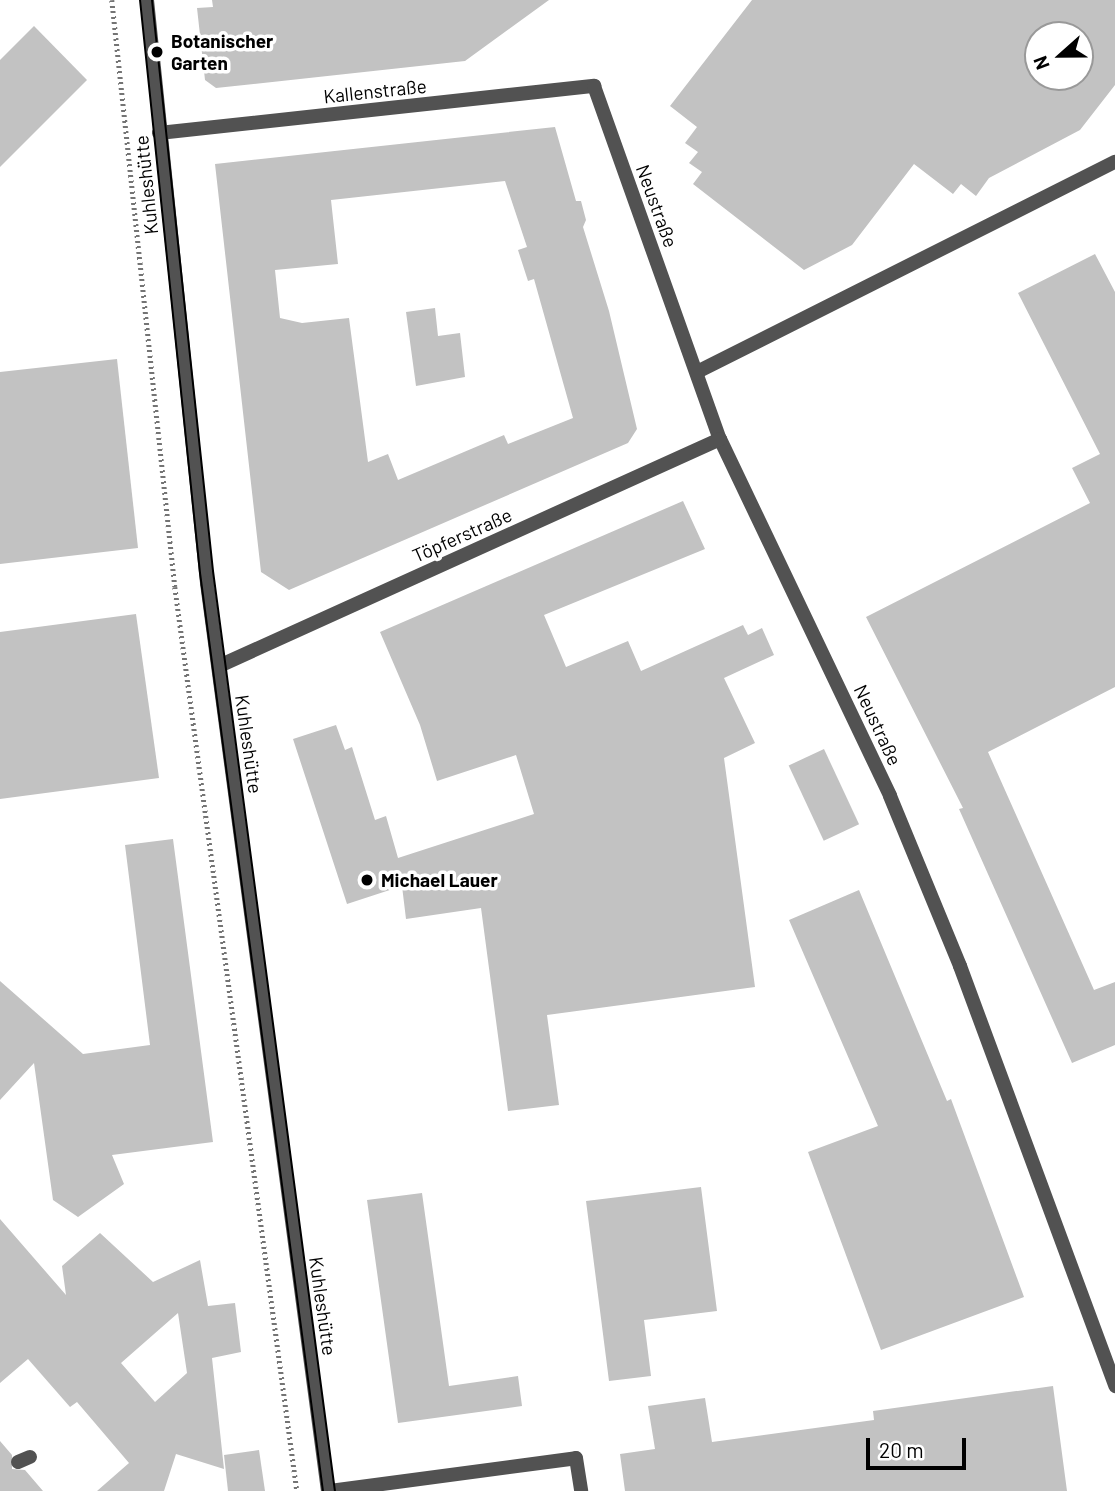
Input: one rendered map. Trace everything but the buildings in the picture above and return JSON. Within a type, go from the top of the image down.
[{"type":"street","name":"Kuhleshütte","points":[[147,0],[159,134],[219,666],[329,1491]]},
{"type":"street","name":"Kallenstraße","points":[[159,134],[594,86]]},
{"type":"street","name":"Neustraße","points":[[594,86],[720,439],[890,796],[931,894],[1115,1386]]},
{"type":"street","points":[[697,372],[1115,162]]},
{"type":"street","name":"Töpferstraße","points":[[219,666],[720,439]]},
{"type":"street","points":[[329,1491],[576,1458],[581,1491]]},
{"type":"path","points":[[112,0],[179,615],[297,1491]]},
{"type":"tram line","points":[[140,0],[200,573],[323,1491]]},
{"type":"tram line","points":[[152,0],[213,571],[335,1491]]},
{"type":"place","name":"Botanischer Garten","points":[[157,52]]},
{"type":"place","name":"Michael Lauer","points":[[367,880]]}]
